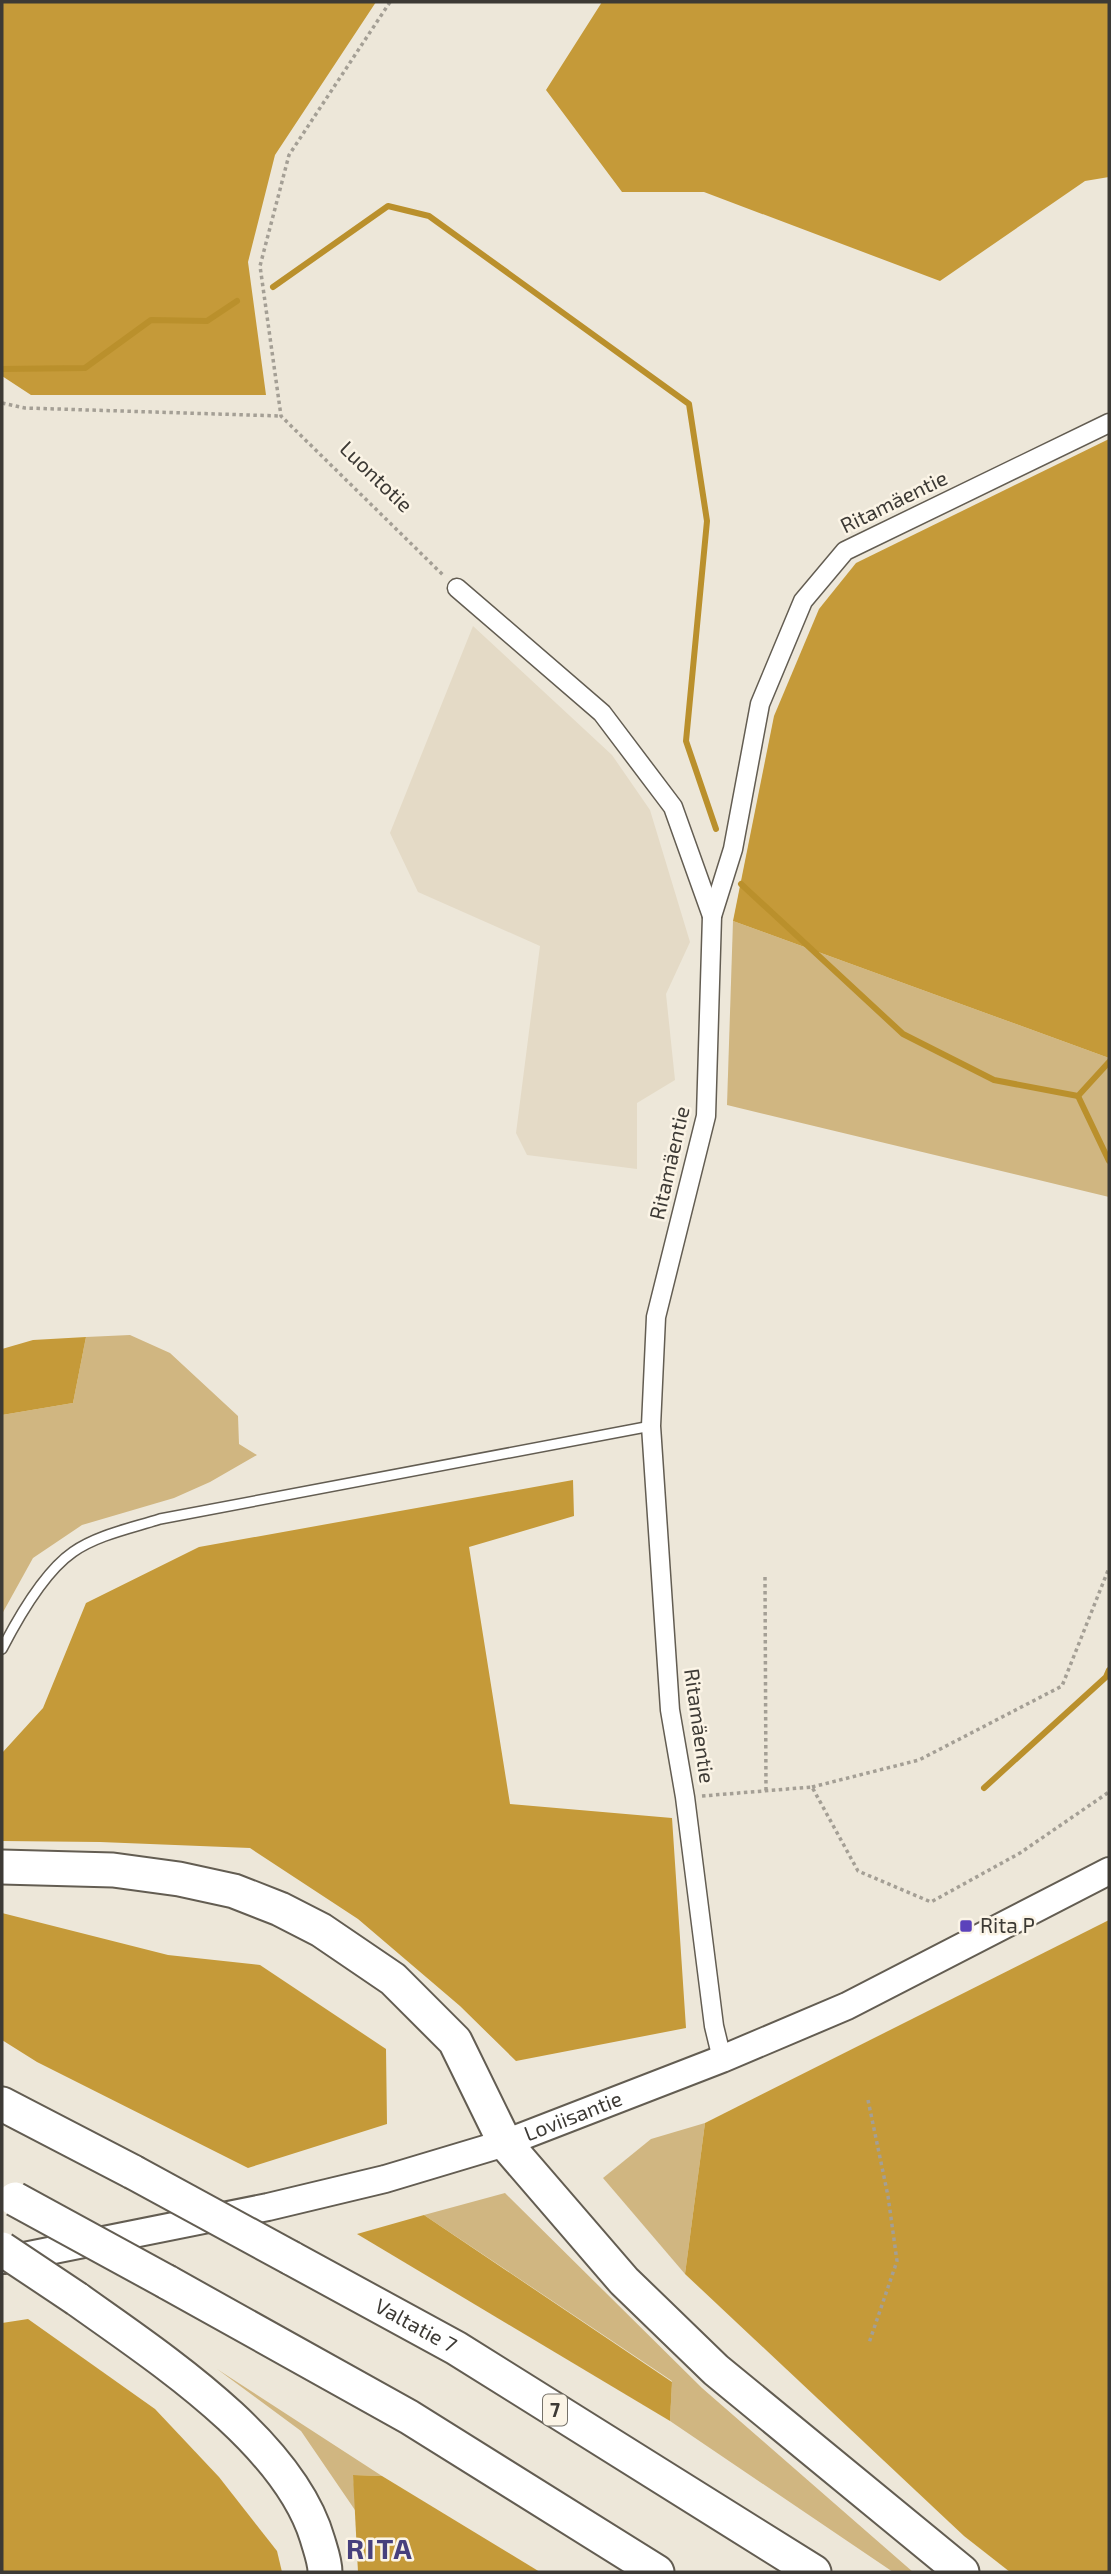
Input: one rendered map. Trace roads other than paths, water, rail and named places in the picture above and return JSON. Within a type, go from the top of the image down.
[{"type":"highway","points":[[2,1867],[113,1870],[180,1879],[234,1891],[280,1909],[321,1930],[393,1979],[454,2041],[505,2143],[624,2281],[716,2370],[962,2572]]},
{"type":"highway","name":"Valtatie 7","points":[[2,2104],[456,2348],[814,2572]]},
{"type":"highway","points":[[8,2196],[409,2417],[657,2572]]},
{"type":"highway","points":[[2,2249],[184,2376],[241,2427],[301,2498],[315,2530],[326,2572]]},
{"type":"main road","name":"Loviisantie","points":[[2,2260],[268,2207],[372,2183],[505,2143],[722,2059],[847,2007],[1109,1871]]},
{"type":"street","name":"Ritamäentie","points":[[722,2059],[714,2026],[685,1797],[670,1710],[651,1426],[656,1317],[706,1116],[712,916],[733,849],[760,704],[803,601],[845,551],[1109,423]]},
{"type":"street","points":[[457,588],[602,713],[673,807],[712,916]]},
{"type":"lane","points":[[2,1649],[55,1566],[74,1551],[160,1519],[651,1426]]},
{"type":"waterway","points":[[273,287],[388,206],[429,216],[689,404],[707,521],[686,741],[716,829]]},
{"type":"waterway","points":[[2,369],[85,368],[151,320],[207,321],[237,301]]},
{"type":"waterway","points":[[741,884],[903,1034],[994,1080],[1078,1096],[1109,1062]]},
{"type":"waterway","points":[[1078,1096],[1109,1161]]},
{"type":"waterway","points":[[984,1788],[1106,1677],[1109,1670]]},
{"type":"place","name":"Rita P","points":[[966,1926]]},
{"type":"district","name":"RITA","points":[[380,2549]]}]
